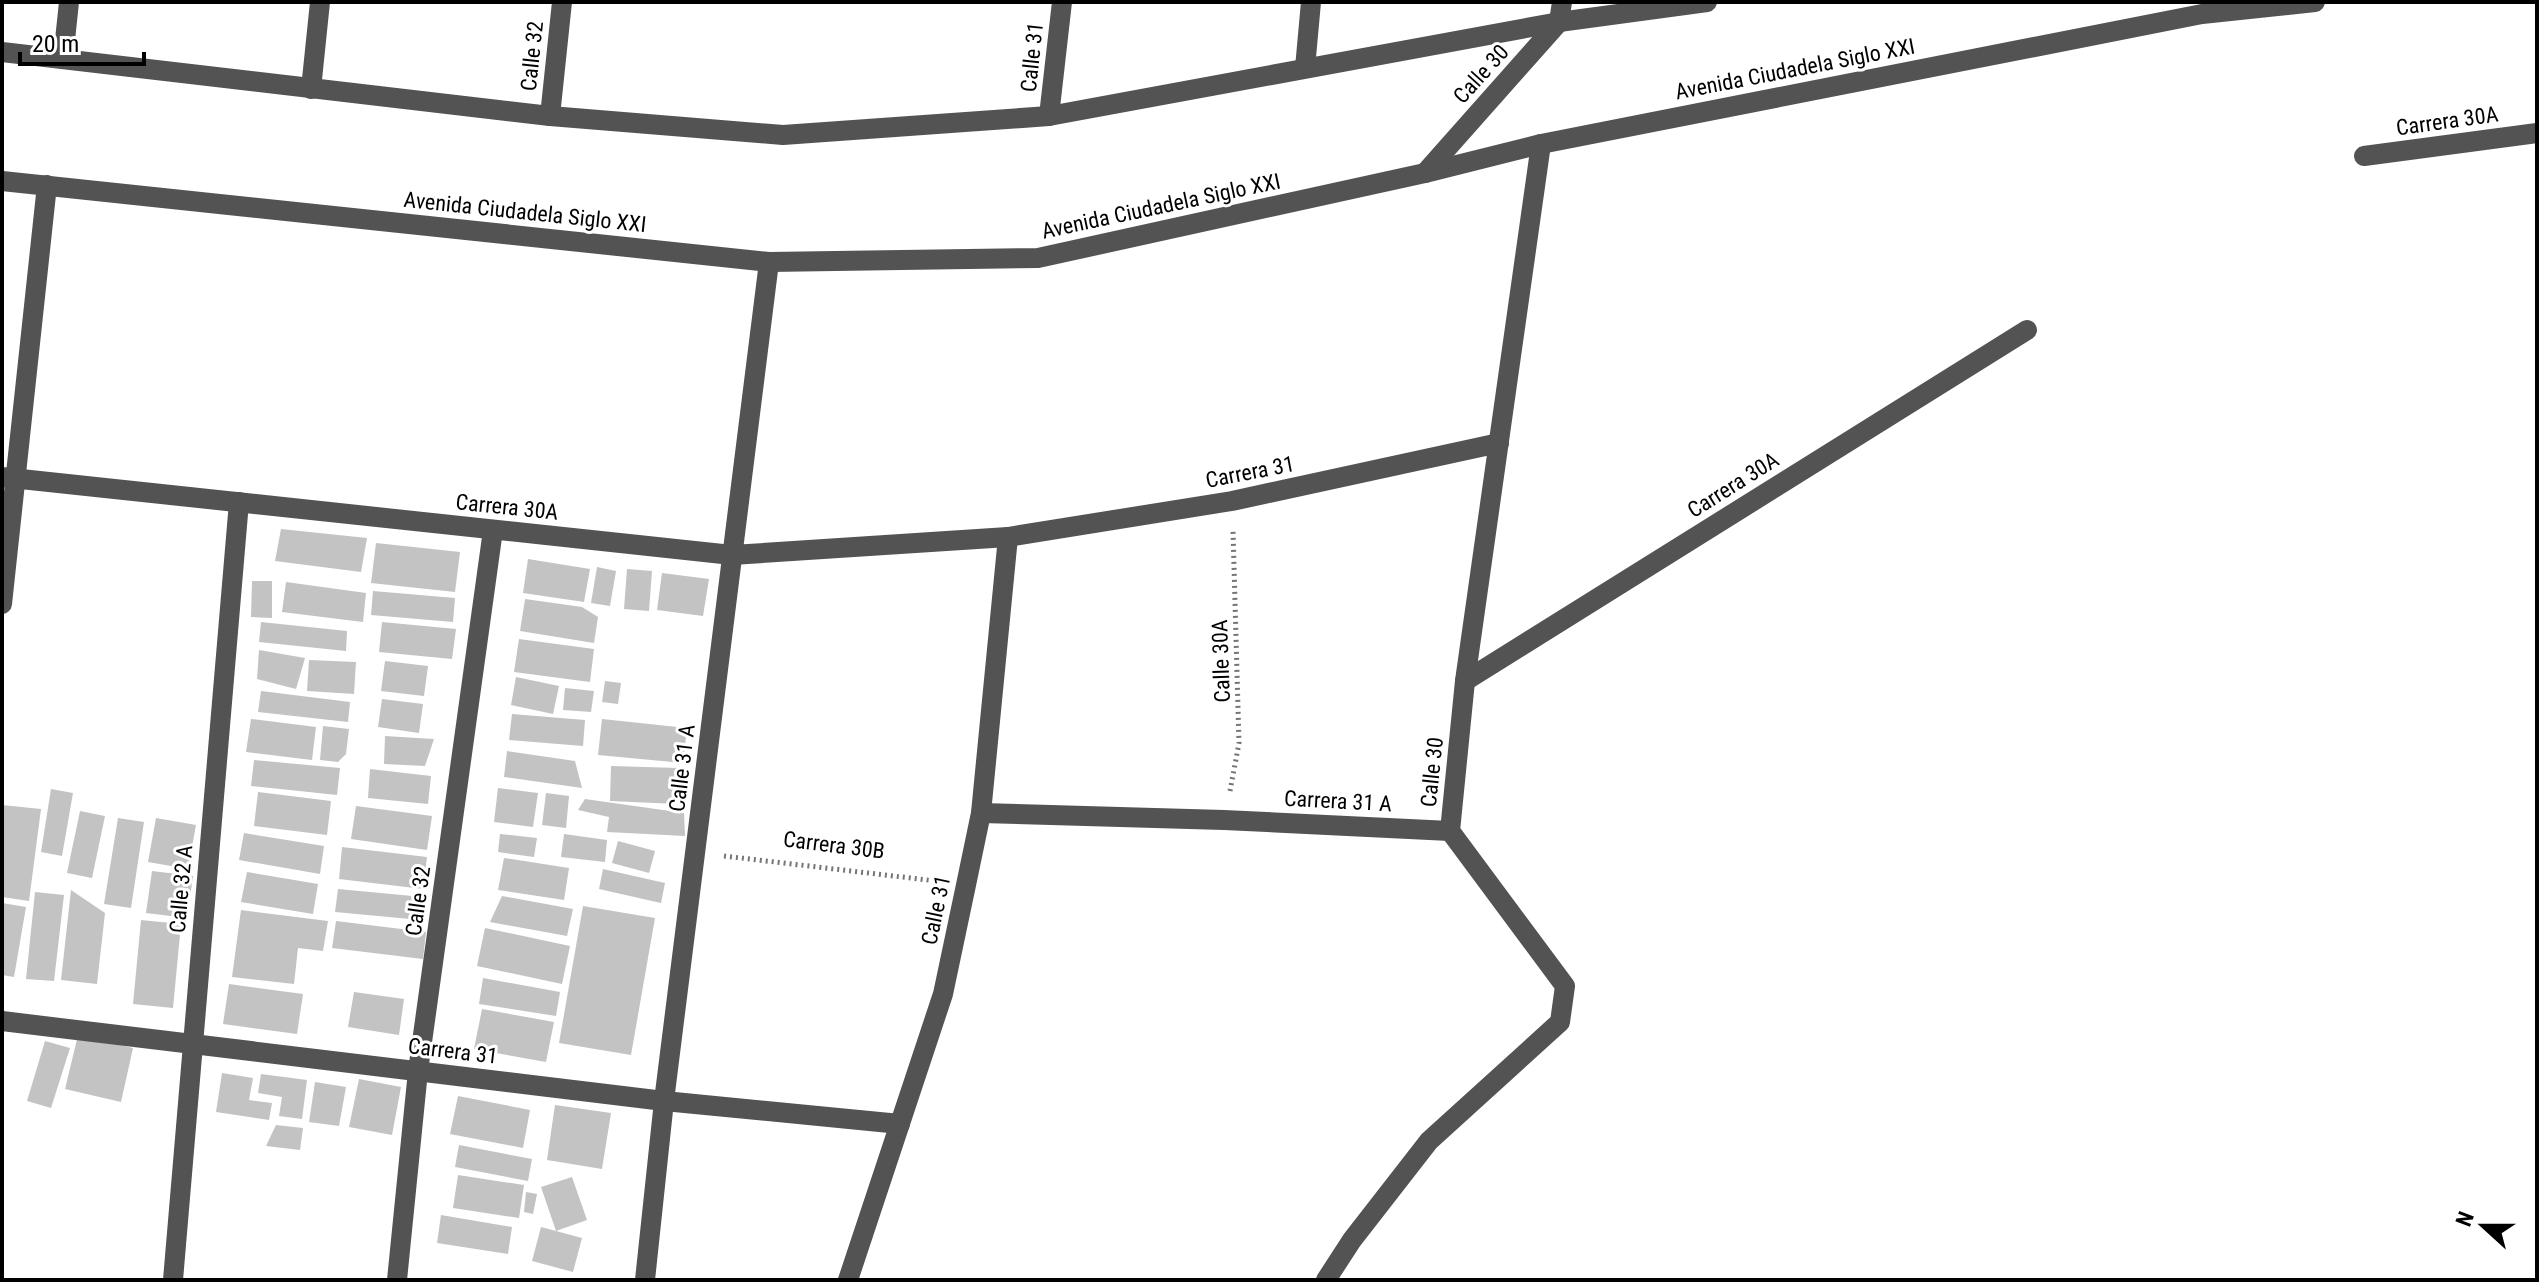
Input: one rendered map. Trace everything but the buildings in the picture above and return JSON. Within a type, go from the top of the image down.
[{"type":"street","points":[[63,59],[69,2]]},
{"type":"street","points":[[311,89],[320,2]]},
{"type":"street","name":"Calle 32","points":[[550,116],[562,2]]},
{"type":"street","name":"Calle 31","points":[[1049,116],[1062,2]]},
{"type":"street","points":[[1305,68],[1311,2]]},
{"type":"street","points":[[2,52],[550,116],[783,135],[1049,116],[1305,68],[1561,12],[1707,2]]},
{"type":"street","name":"Avenida Ciudadela Siglo XXI","points":[[2,181],[769,262],[1038,258],[1425,173],[1541,144],[2202,14],[2315,2]]},
{"type":"street","name":"Calle 30","points":[[1425,173],[1561,12]]},
{"type":"street","name":"Carrera 30A","points":[[2364,156],[2537,133]]},
{"type":"street","name":"Calle 30","points":[[1326,1280],[1352,1240],[1429,1141],[1560,1022],[1565,986],[1450,831],[1465,681],[1541,144]]},
{"type":"street","points":[[2,604],[8,478],[47,185]]},
{"type":"street","name":"Calle 31 A","points":[[645,1280],[664,1101],[769,262]]},
{"type":"street","name":"Carrera 30A","points":[[1465,681],[2027,330]]},
{"type":"street","name":"Carrera 31","points":[[1008,537],[1232,501],[1499,443]]},
{"type":"street","name":"Carrera 30A","points":[[8,478],[732,555],[1008,537]]},
{"type":"street","name":"Calle 32 A","points":[[173,1280],[239,502]]},
{"type":"street","name":"Calle 32","points":[[397,1280],[418,1071],[493,530]]},
{"type":"street","name":"Calle 31","points":[[848,1280],[943,994],[981,813],[1008,537]]},
{"type":"street","points":[[981,813],[1224,820]]},
{"type":"street","name":"Carrera 31 A","points":[[1224,820],[1450,831]]},
{"type":"street","name":"Carrera 31","points":[[2,1021],[664,1101],[900,1124]]},
{"type":"path","name":"Calle 30A","points":[[1224,820],[1239,743],[1232,501]]},
{"type":"path","name":"Carrera 30B","points":[[695,853],[966,885]]}]
